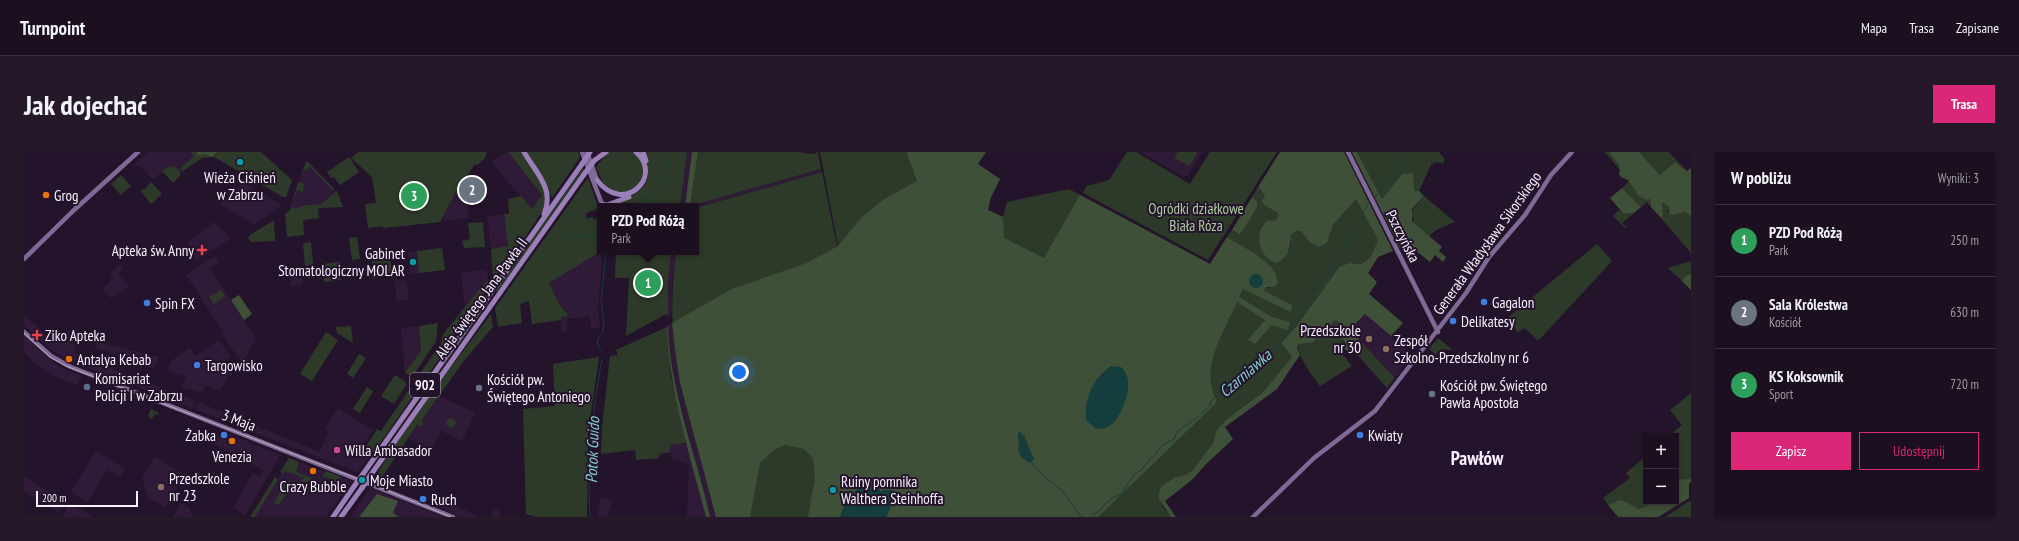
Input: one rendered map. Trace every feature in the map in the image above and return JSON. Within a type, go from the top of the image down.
[{"type":"main road","points":[[524,152],[544,183],[548,193],[547,206],[538,226]]},
{"type":"main road","name":"Aleja świętego Jana Pawła II","points":[[333,517],[590,152]]},
{"type":"main road","name":"Aleja świętego Jana Pawła II","points":[[342,517],[600,152]]},
{"type":"main road","points":[[594,160],[606,152]]},
{"type":"main road","points":[[598,180],[606,190],[613,194],[626,195],[634,192],[643,182],[646,173],[644,161],[636,152]]},
{"type":"main road","points":[[612,203],[631,196],[642,188],[648,173],[643,152]]},
{"type":"street","points":[[24,259],[73,211],[138,152]]},
{"type":"street","points":[[582,152],[602,203]]},
{"type":"street","points":[[587,152],[598,180]]},
{"type":"street","name":"Pszczyńska","points":[[1348,152],[1438,332]]},
{"type":"street","name":"Generała Władysława Sikorskiego","points":[[1253,517],[1314,458],[1375,411],[1438,332],[1470,288],[1489,257],[1518,224],[1551,175],[1572,152]]},
{"type":"street","name":"3 Maja","points":[[24,332],[51,356],[71,367],[453,517]]},
{"type":"shaded area","points":[[148,152],[191,152],[194,156],[180,176],[180,173],[170,166],[153,179],[142,167],[134,165]]},
{"type":"shaded area","points":[[197,152],[217,152],[212,157],[205,154],[198,155]]},
{"type":"shaded area","points":[[508,152],[542,195],[532,209],[491,162]]},
{"type":"shaded area","points":[[687,152],[692,152],[685,203],[680,203]]},
{"type":"shaded area","points":[[692,152],[698,152],[690,203],[685,203]]},
{"type":"shaded area","points":[[906,152],[986,152],[978,164],[1000,179],[991,197],[988,210],[1003,217],[1004,238],[1044,258],[1080,195],[1210,264],[1227,237],[1258,256],[1271,268],[1276,274],[1278,282],[1274,287],[1266,287],[1264,291],[1292,305],[1291,312],[1243,289],[1239,297],[1272,317],[1290,322],[1287,330],[1272,325],[1255,344],[1248,340],[1265,320],[1237,302],[1215,351],[1212,364],[1212,389],[1217,402],[1098,517],[886,517],[890,509],[893,490],[884,490],[880,492],[879,483],[854,491],[851,498],[847,499],[840,517],[808,517],[815,478],[813,458],[804,449],[785,445],[775,449],[760,463],[750,517],[716,517],[680,382],[672,323],[732,289],[807,263],[838,246],[862,217],[883,200],[917,181]],"holes":[[[1127,376],[1127,394],[1115,421]],[[1024,435],[1034,459],[1029,463],[1018,451],[1019,437]]]},
{"type":"shaded area","points":[[1141,152],[1202,152],[1188,176],[1184,177]]},
{"type":"shaded area","points":[[1280,152],[1344,152],[1393,251],[1378,257],[1368,273],[1377,282],[1369,294],[1403,323],[1391,336],[1365,314],[1349,330],[1362,343],[1354,351],[1345,350],[1346,345],[1341,335],[1343,324],[1335,320],[1313,342],[1298,345],[1300,355],[1277,389],[1225,427],[1233,439],[1205,465],[1193,479],[1165,501],[1176,517],[1171,517],[1159,499],[1159,492],[1162,486],[1176,477],[1185,475],[1193,470],[1213,443],[1217,429],[1227,419],[1262,393],[1292,357],[1281,343],[1295,328],[1339,267],[1349,263],[1361,264],[1370,258],[1378,240],[1356,199],[1333,225],[1327,243],[1319,247],[1310,243],[1301,231],[1296,231],[1291,235],[1288,251],[1284,258],[1277,263],[1266,256],[1260,245],[1260,232],[1267,220],[1276,220],[1279,214],[1264,205],[1262,201],[1265,195],[1258,187]]},
{"type":"shaded area","points":[[1352,152],[1357,152],[1382,199],[1402,174],[1413,173],[1414,191],[1419,191],[1424,196],[1412,209],[1412,221],[1442,247],[1439,251],[1446,257],[1443,262],[1435,255],[1430,262],[1406,243],[1400,248]]},
{"type":"shaded area","points":[[1609,152],[1639,152],[1660,175],[1675,162],[1687,171],[1691,168],[1691,216],[1685,212],[1673,215],[1670,214],[1668,207],[1662,202],[1663,215],[1661,218],[1651,207],[1650,199],[1646,200],[1639,196],[1628,180],[1621,177],[1619,174],[1620,167]]},
{"type":"shaded area","points":[[306,162],[308,162],[337,191],[343,207],[290,210]]},
{"type":"shaded area","points":[[821,169],[822,172],[699,207],[699,203]]},
{"type":"shaded area","points":[[244,182],[281,205],[254,225],[220,204]]},
{"type":"shaded area","points":[[1622,188],[1641,207],[1634,213],[1623,213],[1610,198]]},
{"type":"shaded area","points":[[457,190],[468,205],[469,218],[444,221],[442,216]]},
{"type":"shaded area","points":[[1252,197],[1257,201],[1257,207],[1242,232],[1239,234],[1232,230]]},
{"type":"shaded area","points":[[504,214],[508,246],[491,249],[487,216]]},
{"type":"shaded area","points":[[214,222],[232,238],[196,260],[188,242]]},
{"type":"shaded area","points":[[417,251],[419,273],[410,274],[408,253]]},
{"type":"shaded area","points":[[597,254],[603,255],[598,307],[600,327],[591,328],[590,316],[567,319],[567,332],[562,332],[561,317],[569,316],[560,305],[549,283]]},
{"type":"shaded area","points":[[671,255],[676,255],[672,283],[672,314],[668,316],[668,279]]},
{"type":"shaded area","points":[[215,256],[219,262],[210,268],[256,339],[242,363],[222,334],[224,333],[186,275]]},
{"type":"shaded area","points":[[119,265],[123,269],[118,274],[129,287],[111,298],[102,289],[113,278],[110,274]]},
{"type":"shaded area","points":[[302,270],[303,284],[291,286],[290,272]]},
{"type":"shaded area","points":[[484,270],[487,272],[488,279],[465,307],[461,272]]},
{"type":"shaded area","points":[[1253,274],[1259,274],[1263,278],[1263,284],[1259,288],[1253,288],[1249,284],[1249,278]]},
{"type":"shaded area","points":[[1691,274],[1691,290],[1682,281],[1685,276]]},
{"type":"shaded area","points":[[406,280],[409,299],[397,301],[395,281]]},
{"type":"shaded area","points":[[239,295],[252,314],[244,320],[231,300]]},
{"type":"shaded area","points":[[24,314],[52,340],[69,330],[77,340],[73,343],[76,347],[74,354],[196,401],[193,409],[63,358],[50,349],[24,325]]},
{"type":"shaded area","name":"Zespół Szkolno-Przedszkolny nr 6","points":[[1365,314],[1412,356],[1395,378],[1349,330]]},
{"type":"shaded area","points":[[672,323],[680,382],[716,517],[710,517],[675,382],[668,325]]},
{"type":"shaded area","points":[[668,325],[673,374],[678,398],[710,517],[706,517],[681,423],[672,375],[667,327]]},
{"type":"shaded area","points":[[419,326],[421,351],[405,372],[401,328]]},
{"type":"shaded area","points":[[24,336],[59,367],[82,376],[77,385],[54,376],[24,353]]},
{"type":"shaded area","name":"Targowisko","points":[[219,340],[231,357],[223,362],[226,368],[223,371],[228,376],[220,391],[205,385],[202,393],[181,387],[186,376],[167,371],[171,361],[190,348],[195,356]]},
{"type":"shaded area","points":[[97,342],[159,357],[154,368],[96,348]]},
{"type":"shaded area","points":[[1111,366],[1121,367],[1126,373],[1128,379],[1128,392],[1121,411],[1115,421],[1107,427],[1096,429],[1086,420],[1088,397],[1099,377]]},
{"type":"shaded area","points":[[439,396],[475,413],[462,441],[441,431],[432,450],[408,438]]},
{"type":"shaded area","points":[[198,402],[320,452],[329,430],[325,428],[338,408],[373,430],[361,449],[367,459],[358,472],[356,472],[195,409]]},
{"type":"shaded area","points":[[222,431],[280,455],[245,516],[233,507],[253,473],[259,477],[263,470],[214,444]]},
{"type":"shaded area","points":[[1020,431],[1034,460],[1029,463],[1020,456],[1018,434]]},
{"type":"shaded area","points":[[686,443],[706,517],[687,517],[689,464],[671,459],[670,445]]},
{"type":"shaded area","points":[[96,451],[125,469],[120,477],[107,470],[87,502],[70,492]]},
{"type":"shaded area","name":"Przedszkole nr 23","points":[[154,457],[184,475],[165,507],[148,497],[142,478]]},
{"type":"shaded area","points":[[299,462],[352,481],[326,517],[255,517],[285,467],[296,472]]},
{"type":"shaded area","points":[[24,476],[65,502],[58,512],[24,491]]},
{"type":"shaded area","points":[[1691,479],[1691,482],[1689,483],[1689,498],[1679,504],[1679,480]]},
{"type":"shaded area","points":[[879,483],[880,492],[884,490],[894,490],[890,509],[886,517],[840,517],[847,499],[851,498],[860,485]]},
{"type":"shaded area","points":[[370,488],[429,511],[443,517],[350,517]]},
{"type":"shaded area","points":[[377,494],[398,501],[393,513],[399,517],[359,517]]},
{"type":"shaded area","points":[[601,497],[612,500],[607,517],[597,517]]},
{"type":"shaded area","points":[[443,498],[479,517],[460,517],[438,506]]},
{"type":"shaded area","points":[[1621,500],[1639,509],[1649,505],[1678,505],[1658,517],[1618,517],[1608,505]]},
{"type":"shaded area","points":[[70,503],[93,517],[62,517]]},
{"type":"shaded area","points":[[181,503],[190,508],[192,517],[173,517]]},
{"type":"shaded area","points":[[494,510],[498,510],[500,514],[498,518],[494,518],[492,516],[492,512]]},
{"type":"green space","points":[[191,152],[261,152],[292,180],[286,197],[283,197],[214,157],[202,158],[183,171],[181,168],[194,156]]},
{"type":"green space","points":[[358,152],[487,152],[485,158],[477,165],[475,164],[457,190],[440,222],[384,228],[382,226],[368,228],[365,204],[376,203],[372,177],[351,158]]},
{"type":"green space","points":[[508,152],[522,152],[540,178],[547,195],[546,202],[541,213],[515,252],[493,280],[491,249],[508,246],[504,214],[509,214],[508,199],[521,196],[532,209],[542,195]]},
{"type":"green space","points":[[525,152],[578,152],[580,157],[552,198]]},
{"type":"green space","points":[[608,152],[635,152],[639,157],[643,166],[643,174],[636,189],[618,194],[604,185],[596,167]]},
{"type":"green space","points":[[645,152],[687,152],[680,203],[615,203],[633,195],[644,185],[648,172]]},
{"type":"green space","points":[[698,152],[798,152],[814,154],[818,152],[821,169],[699,203],[690,203]]},
{"type":"green space","points":[[820,152],[906,152],[917,181],[1000,179],[991,197],[987,210],[1003,217],[1007,202],[1069,189],[1264,291],[1266,287],[1270,288],[1270,266],[1227,237],[1232,230],[1235,233],[1257,201],[1252,197],[1258,187],[1265,195],[1264,205],[1279,214],[1273,222],[1267,220],[1262,225],[1290,250],[1291,235],[1296,231],[1301,231],[1310,243],[1319,247],[1327,243],[1333,225],[1356,199],[1378,240],[1370,258],[1361,264],[1349,263],[1339,267],[1295,328],[1281,343],[1292,357],[1262,393],[1227,419],[1217,429],[1213,443],[1193,470],[1185,475],[1176,477],[1162,506],[1171,517],[716,517],[688,416],[674,350],[672,301],[676,255],[699,255],[699,207],[822,172],[837,246]],"holes":[[[1239,298],[1272,317],[1272,324],[1255,344],[1249,340],[1265,320]]]},
{"type":"green space","name":"Ogródki działkowe Biała Róza","points":[[1127,152],[1136,152],[1190,184],[1210,152],[1277,152],[1208,260],[1083,193],[1087,186],[1109,180]]},
{"type":"green space","points":[[1178,152],[1198,152],[1189,166],[1174,158]]},
{"type":"green space","points":[[1357,152],[1439,152],[1445,160],[1443,163],[1435,162],[1431,165],[1419,191],[1414,191],[1402,174],[1382,199]]},
{"type":"green space","points":[[1605,152],[1609,152],[1619,163],[1620,170]]},
{"type":"green space","points":[[1639,152],[1669,152],[1686,170],[1675,162],[1660,175]]},
{"type":"green space","points":[[349,157],[359,172],[340,185],[334,177],[331,178],[327,172]]},
{"type":"green space","points":[[306,162],[308,162],[334,189],[322,196],[332,190],[311,167],[304,171],[300,179]]},
{"type":"green space","points":[[170,166],[175,167],[180,172],[180,176],[173,183],[162,171]]},
{"type":"green space","points":[[583,168],[584,170],[497,293],[496,289]]},
{"type":"green space","points":[[121,175],[131,186],[121,195],[111,184]]},
{"type":"green space","points":[[588,178],[597,203],[597,209],[586,213],[587,219],[592,217],[596,220],[596,216],[597,217],[597,254],[549,283],[560,305],[569,316],[561,317],[561,320],[532,324],[529,301],[520,304],[522,323],[498,327],[495,309]]},
{"type":"green space","points":[[1628,180],[1643,198],[1646,200],[1650,199],[1651,207],[1647,202],[1641,207],[1622,188]]},
{"type":"green space","points":[[151,182],[162,194],[151,204],[140,190],[145,189]]},
{"type":"green space","points":[[298,182],[304,184],[303,192],[297,190],[291,207],[297,209],[301,206],[321,204],[337,191],[343,207],[318,208],[319,218],[303,220],[304,235],[287,237],[285,214],[290,210]]},
{"type":"green space","points":[[1424,196],[1455,222],[1436,230],[1429,236],[1414,223],[1411,212]]},
{"type":"green space","points":[[1662,201],[1668,208],[1668,211],[1673,215],[1685,212],[1691,216],[1691,253],[1661,218],[1663,215]]},
{"type":"green space","points":[[1619,210],[1623,213],[1634,213],[1622,223],[1626,227],[1625,228],[1613,216]]},
{"type":"green space","points":[[274,220],[275,241],[251,242],[248,238],[250,235]]},
{"type":"green space","points":[[483,222],[485,247],[464,248],[462,241],[470,239],[468,223]]},
{"type":"green space","points":[[357,237],[360,259],[352,260],[349,238]]},
{"type":"green space","points":[[311,242],[313,265],[305,266],[303,243]]},
{"type":"green space","points":[[1597,244],[1612,261],[1538,341],[1525,328],[1518,332],[1506,319]]},
{"type":"green space","points":[[442,248],[445,270],[419,273],[417,251]]},
{"type":"green space","points":[[390,255],[392,276],[373,278],[372,258]]},
{"type":"green space","points":[[616,255],[671,255],[668,279],[668,316],[666,314],[626,336],[629,278],[615,278]]},
{"type":"green space","points":[[1691,261],[1691,274],[1685,276],[1682,281],[1668,268]]},
{"type":"green space","points":[[340,262],[341,280],[324,282],[322,264]]},
{"type":"green space","points":[[488,279],[487,290],[360,472],[371,456],[370,455],[367,459],[363,451],[377,429],[381,431],[441,343],[443,334]]},
{"type":"green space","points":[[221,290],[225,296],[214,304],[209,297]]},
{"type":"green space","points":[[488,302],[488,304],[365,475]]},
{"type":"green space","points":[[491,314],[493,327],[463,362],[421,421],[423,423],[422,426],[417,425],[380,480],[373,480],[426,400]]},
{"type":"green space","points":[[1335,320],[1343,324],[1343,341],[1347,349],[1339,350],[1352,366],[1320,386],[1302,359],[1299,344]]},
{"type":"green space","points":[[438,323],[436,341],[413,376],[406,374],[405,372],[421,351],[419,326]]},
{"type":"green space","points":[[351,326],[353,343],[337,333],[336,327]]},
{"type":"green space","points":[[667,327],[671,376],[686,443],[670,445],[670,452],[660,454],[658,458],[636,460],[635,450],[601,454],[602,427],[610,356],[618,355],[616,350]]},
{"type":"green space","points":[[326,332],[338,340],[312,381],[300,374]]},
{"type":"green space","points":[[1437,339],[1453,350],[1441,349],[1436,355],[1429,349]]},
{"type":"green space","points":[[1362,343],[1395,378],[1387,388],[1354,351]]},
{"type":"green space","points":[[359,354],[366,358],[353,378],[347,374]]},
{"type":"green space","points":[[599,357],[588,433],[587,517],[537,517],[526,514],[523,409],[555,406],[553,364]]},
{"type":"green space","points":[[395,375],[405,381],[406,385],[394,404],[381,396]]},
{"type":"green space","points":[[367,387],[373,391],[360,413],[353,409]]},
{"type":"green space","points":[[1691,393],[1691,479],[1689,480],[1679,480],[1679,433],[1673,433],[1682,425],[1670,410]]},
{"type":"green space","points":[[151,409],[159,413],[158,415],[155,414],[152,419],[148,417]]},
{"type":"green space","points":[[451,418],[456,423],[451,428],[446,423]]},
{"type":"green space","points":[[289,458],[299,462],[296,472],[316,481],[297,483],[304,478],[285,471],[283,474],[280,472]]},
{"type":"green space","points":[[1643,459],[1643,505],[1649,505],[1639,509],[1621,501],[1608,505],[1603,498],[1630,478],[1626,473]]},
{"type":"green space","points":[[326,471],[341,477],[337,483],[327,477],[324,478],[323,474]]},
{"type":"green space","points":[[275,477],[278,479],[255,517],[250,517]]},
{"type":"green space","points":[[287,480],[292,483],[279,505],[274,503]]},
{"type":"green space","points":[[315,483],[310,492],[300,485]]},
{"type":"green space","points":[[1691,501],[1691,517],[1665,517],[1688,502]]},
{"type":"waterway","name":"Potok Guido","points":[[639,203],[662,184],[670,170],[671,152]]},
{"type":"waterway","name":"Czarniawka","points":[[1375,197],[1399,165],[1404,152]]},
{"type":"waterway","name":"Czarniawka","points":[[1092,517],[1112,498],[1121,494],[1134,475],[1141,470],[1164,444],[1174,439],[1177,432],[1199,416],[1210,405],[1211,401],[1222,394],[1227,385],[1253,368],[1262,354],[1276,347],[1288,334],[1294,323],[1302,314],[1316,284],[1329,274],[1336,258],[1344,249],[1347,240],[1355,233],[1356,228],[1362,225],[1363,213],[1368,204]]},
{"type":"waterway","points":[[558,231],[563,234],[573,236],[597,232]]},
{"type":"waterway","name":"Potok Guido","points":[[602,351],[598,346],[598,341],[599,336],[603,332],[604,321],[601,301],[606,255]]},
{"type":"waterway","name":"Potok Guido","points":[[590,517],[589,477],[591,438],[595,398],[602,359]]},
{"type":"waterway","points":[[1031,462],[1044,476],[1064,493],[1081,517]]},
{"type":"tram line","points":[[24,333],[50,357],[66,366],[376,486],[451,517]]},
{"type":"place","name":"Wieża Ciśnień w Zabrzu","points":[[240,162]]},
{"type":"place","name":"Sala Królestwa","points":[[472,190]]},
{"type":"place","name":"Grog","points":[[46,195]]},
{"type":"place","name":"KS Koksownik","points":[[414,196]]},
{"type":"place","name":"Apteka św. Anny","points":[[202,250]]},
{"type":"place","name":"Gabinet Stomatologiczny MOLAR","points":[[413,262]]},
{"type":"place","name":"PZD Pod Różą","points":[[648,283]]},
{"type":"place","name":"Gagalon","points":[[1484,302]]},
{"type":"place","name":"Spin FX","points":[[147,303]]},
{"type":"place","name":"Delikatesy","points":[[1453,321]]},
{"type":"place","name":"Ziko Apteka","points":[[37,335]]},
{"type":"place","name":"Przedszkole nr 30","points":[[1369,339]]},
{"type":"place","name":"Zespół Szkolno-Przedszkolny nr 6","points":[[1386,349]]},
{"type":"place","name":"Antalya Kebab","points":[[69,359]]},
{"type":"place","name":"Targowisko","points":[[197,365]]},
{"type":"place","name":"Komisariat Policji I w Zabrzu","points":[[87,387]]},
{"type":"place","name":"Kościół pw. Świętego Antoniego","points":[[479,388]]},
{"type":"place","name":"Kościół pw. Świętego Pawła Apostoła","points":[[1432,394]]},
{"type":"place","name":"Żabka","points":[[224,435]]},
{"type":"place","name":"Kwiaty","points":[[1360,435]]},
{"type":"place","name":"Venezia","points":[[232,441]]},
{"type":"place","name":"Willa Ambasador","points":[[337,450]]},
{"type":"place","name":"Crazy Bubble","points":[[313,471]]},
{"type":"place","name":"Moje Miasto","points":[[362,480]]},
{"type":"place","name":"Przedszkole nr 23","points":[[161,487]]},
{"type":"place","name":"Ruiny pomnika Walthera Steinhoffa","points":[[833,490]]},
{"type":"place","name":"Ruch","points":[[423,499]]},
{"type":"district","name":"Pawłów","points":[[1477,458]]}]
